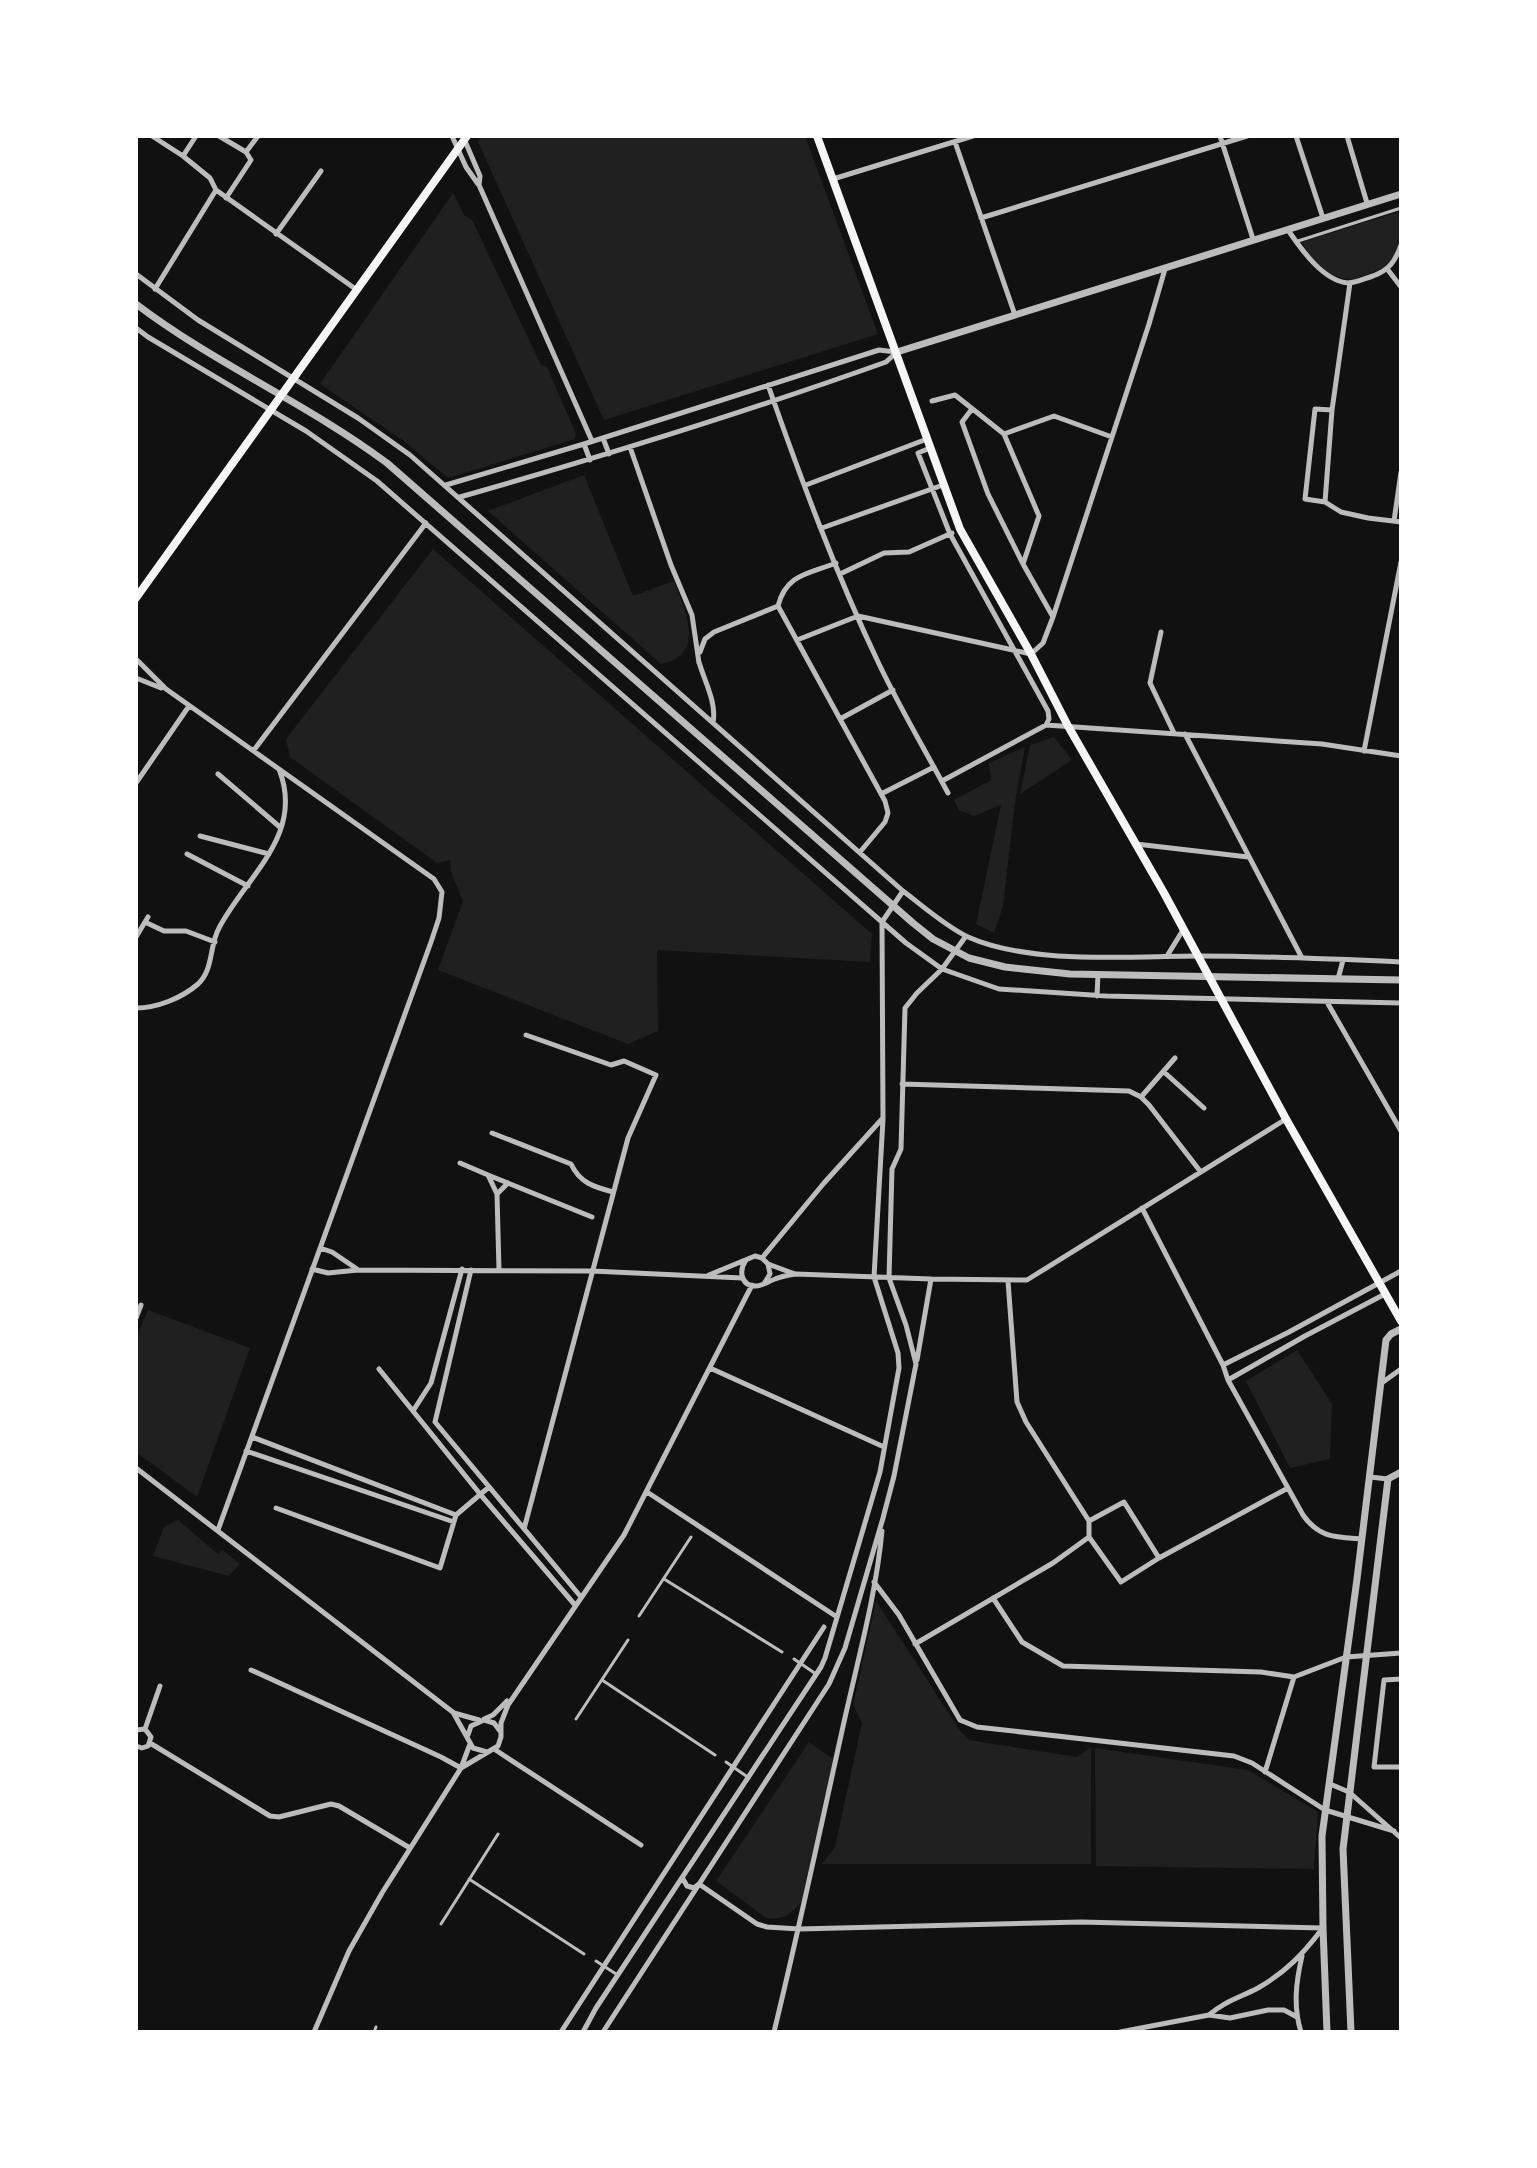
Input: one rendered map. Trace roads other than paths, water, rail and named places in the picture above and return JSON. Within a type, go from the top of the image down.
[{"type":"main road","points":[[817,136],[960,529],[1401,1321]]},
{"type":"main road","points":[[136,598],[465,137]]},
{"type":"street","points":[[152,136],[210,178],[216,190],[226,198],[357,290]]},
{"type":"street","points":[[183,156],[196,136]]},
{"type":"street","points":[[219,136],[246,152],[251,160],[226,198]]},
{"type":"street","points":[[246,152],[258,136]]},
{"type":"street","points":[[452,136],[466,167],[479,185],[592,441]]},
{"type":"street","points":[[833,179],[973,136]]},
{"type":"street","points":[[1220,136],[1253,239]]},
{"type":"street","points":[[981,218],[1247,136]]},
{"type":"street","points":[[1296,136],[1323,218]]},
{"type":"street","points":[[1347,136],[1367,203]]},
{"type":"street","points":[[465,137],[480,176],[479,185]]},
{"type":"street","points":[[955,142],[1015,315]]},
{"type":"street","points":[[276,234],[321,171]]},
{"type":"street","points":[[155,289],[216,190]]},
{"type":"street","points":[[446,485],[879,350],[897,352],[1401,194]]},
{"type":"street","points":[[1288,230],[1322,271],[1350,283],[1388,270],[1401,245]]},
{"type":"street","points":[[797,640],[858,616],[1031,654],[1043,643],[1165,268]]},
{"type":"street","points":[[1388,270],[1401,287]]},
{"type":"street","points":[[136,274],[198,320],[358,418],[410,455],[903,891],[966,936],[1020,952],[1101,957],[1198,956],[1401,962]]},
{"type":"street","points":[[1325,502],[1332,410],[1350,283]]},
{"type":"street","points":[[136,304],[182,337],[355,439],[387,463],[894,906],[933,939],[955,951],[969,958],[1005,967],[1098,974],[1401,980]]},
{"type":"street","points":[[136,328],[335,450],[377,481],[906,943],[942,969],[999,989],[1097,996],[1401,1003]]},
{"type":"street","points":[[459,497],[590,460],[774,402],[886,362],[897,352]]},
{"type":"street","points":[[768,385],[858,616],[948,793]]},
{"type":"street","points":[[932,401],[955,395],[1004,434],[1039,516],[1023,564]]},
{"type":"street","points":[[972,409],[962,422],[988,494],[1053,617]]},
{"type":"street","points":[[1332,410],[1315,409],[1305,499],[1325,502],[1341,512],[1398,521],[1401,472]]},
{"type":"street","points":[[1004,434],[1054,416],[1112,437]]},
{"type":"street","points":[[603,438],[609,454]]},
{"type":"street","points":[[584,444],[590,460]]},
{"type":"street","points":[[806,485],[929,444]]},
{"type":"street","points":[[929,444],[918,453],[950,534],[1048,711],[1046,725]]},
{"type":"street","points":[[630,447],[692,615],[699,663],[715,715],[713,722]]},
{"type":"street","points":[[822,528],[943,485]]},
{"type":"street","points":[[254,750],[426,523]]},
{"type":"street","points":[[840,574],[884,553],[909,552],[960,529]]},
{"type":"street","points":[[1364,751],[1401,562]]},
{"type":"street","points":[[836,563],[788,583],[778,606],[881,794],[888,813],[885,822],[860,852]]},
{"type":"street","points":[[699,663],[700,649],[705,639],[714,632],[778,606]]},
{"type":"street","points":[[1161,632],[1150,683],[1175,733]]},
{"type":"street","points":[[137,661],[189,706],[434,879],[442,892],[439,918],[431,942],[218,1530]]},
{"type":"street","points":[[137,679],[166,689]]},
{"type":"street","points":[[840,719],[893,690]]},
{"type":"street","points":[[136,783],[189,706]]},
{"type":"street","points":[[942,781],[1046,725],[1322,744],[1401,756]]},
{"type":"street","points":[[1185,734],[1302,958]]},
{"type":"street","points":[[881,794],[934,767]]},
{"type":"street","points":[[136,1008],[157,1006],[197,985],[208,972],[218,930],[279,837],[287,801],[279,768]]},
{"type":"street","points":[[218,774],[281,828]]},
{"type":"street","points":[[200,836],[269,854]]},
{"type":"street","points":[[1135,844],[1248,857]]},
{"type":"street","points":[[187,854],[248,886]]},
{"type":"street","points":[[583,2032],[825,1658],[880,1472],[899,1368],[874,1277],[883,1119],[882,922],[903,891]]},
{"type":"street","points":[[136,937],[148,920],[164,931],[186,931],[215,942]]},
{"type":"street","points":[[1166,957],[1183,930]]},
{"type":"street","points":[[916,1364],[889,1278],[892,1169],[901,1149],[905,1008],[942,969],[966,936]]},
{"type":"street","points":[[1338,979],[1343,960]]},
{"type":"street","points":[[1097,996],[1098,974]]},
{"type":"street","points":[[1327,1001],[1401,1131]]},
{"type":"street","points":[[524,1529],[628,1138],[656,1075],[624,1061],[611,1065],[526,1035]]},
{"type":"street","points":[[1141,1097],[1175,1058]]},
{"type":"street","points":[[1164,1072],[1204,1108]]},
{"type":"street","points":[[902,1084],[1129,1091],[1141,1097],[1200,1171]]},
{"type":"street","points":[[762,1258],[824,1183],[883,1119]]},
{"type":"street","points":[[707,1276],[755,1256],[796,1274],[1027,1280],[1286,1119]]},
{"type":"street","points":[[492,1133],[571,1164],[576,1175],[590,1185],[613,1192]]},
{"type":"street","points":[[460,1163],[592,1217]]},
{"type":"street","points":[[488,1175],[497,1194],[499,1270]]},
{"type":"street","points":[[497,1194],[508,1183]]},
{"type":"street","points":[[1142,1208],[1228,1380],[1310,1525],[1328,1536],[1362,1539]]},
{"type":"street","points":[[320,1248],[332,1252],[358,1270]]},
{"type":"street","points":[[743,1278],[741,1267],[746,1260]]},
{"type":"street","points":[[765,1283],[770,1274],[768,1264]]},
{"type":"street","points":[[312,1269],[328,1273],[462,1269],[592,1271],[743,1278],[752,1285],[796,1274]]},
{"type":"street","points":[[413,1411],[431,1383],[462,1269]]},
{"type":"street","points":[[471,1270],[435,1422],[581,1597]]},
{"type":"street","points":[[1223,1365],[1401,1271]]},
{"type":"street","points":[[603,2032],[834,1675],[848,1638],[894,1476],[931,1279]]},
{"type":"street","points":[[1008,1281],[1017,1402],[1026,1422],[1089,1521],[1089,1537],[1121,1582],[1288,1488]]},
{"type":"street","points":[[461,1768],[494,1749],[500,1742],[503,1716],[516,1692],[624,1535],[752,1285]]},
{"type":"street","points":[[1228,1380],[1386,1293]]},
{"type":"street","points":[[136,1318],[141,1305]]},
{"type":"street","points":[[1327,2032],[1322,1836],[1386,1340],[1401,1329]]},
{"type":"street","points":[[710,1368],[884,1447]]},
{"type":"street","points":[[379,1369],[575,1605]]},
{"type":"street","points":[[1383,1382],[1401,1369]]},
{"type":"street","points":[[251,1437],[456,1515]]},
{"type":"street","points":[[246,1451],[454,1522]]},
{"type":"street","points":[[136,1468],[454,1713],[469,1742],[478,1751],[487,1752]]},
{"type":"street","points":[[1370,1477],[1388,1479],[1401,1472]]},
{"type":"street","points":[[1351,2032],[1343,1849],[1388,1479]]},
{"type":"street","points":[[276,1508],[440,1568],[456,1515],[489,1487]]},
{"type":"street","points":[[647,1492],[837,1617]]},
{"type":"street","points":[[1089,1521],[1124,1502],[1159,1558]]},
{"type":"street","points":[[774,2032],[879,1561],[883,1518]]},
{"type":"street","points":[[915,1644],[1053,1563],[1089,1537]]},
{"type":"street","points":[[874,1582],[899,1615],[960,1720],[974,1726],[1234,1756],[1252,1763],[1325,1810],[1394,1831]]},
{"type":"street","points":[[993,1598],[1022,1642],[1063,1666],[1261,1672],[1294,1677],[1346,1657],[1401,1653]]},
{"type":"street","points":[[561,2032],[824,1627]]},
{"type":"street","points":[[251,1670],[461,1768]]},
{"type":"street","points":[[1265,1772],[1294,1677]]},
{"type":"street","points":[[1401,1679],[1384,1680],[1374,1767],[1401,1767]]},
{"type":"street","points":[[145,1729],[160,1686]]},
{"type":"street","points":[[314,2032],[349,1951],[461,1768],[471,1726],[493,1715],[516,1692]]},
{"type":"street","points":[[454,1713],[494,1723],[500,1732]]},
{"type":"street","points":[[136,1730],[145,1729]]},
{"type":"street","points":[[145,1729],[150,1734],[150,1743]]},
{"type":"street","points":[[150,1743],[270,1816],[279,1817],[331,1804],[410,1848]]},
{"type":"street","points":[[137,1749],[150,1743]]},
{"type":"street","points":[[494,1749],[641,1845]]},
{"type":"street","points":[[1330,1784],[1349,1792],[1401,1838]]},
{"type":"street","points":[[689,1871],[697,1872],[701,1877],[699,1884],[694,1888],[687,1886],[684,1875],[689,1871]]},
{"type":"street","points":[[699,1884],[757,1924],[767,1927],[799,1929],[1081,1922],[1323,1928]]},
{"type":"street","points":[[1209,2015],[1222,2004],[1282,1973],[1302,1955],[1323,1928]]},
{"type":"street","points":[[1301,2032],[1297,2017],[1297,1981],[1302,1955]]},
{"type":"street","points":[[1120,2032],[1153,2029],[1209,2015],[1230,2018],[1268,2010],[1284,2010],[1297,2017]]},
{"type":"lane","points":[[1297,241],[1401,208]]},
{"type":"lane","points":[[639,1616],[691,1537]]},
{"type":"lane","points":[[664,1579],[782,1652]]},
{"type":"lane","points":[[576,1719],[628,1640]]},
{"type":"lane","points":[[794,1659],[816,1674]]},
{"type":"lane","points":[[602,1680],[715,1755]]},
{"type":"lane","points":[[726,1762],[749,1778]]},
{"type":"lane","points":[[441,1924],[498,1834]]},
{"type":"lane","points":[[469,1879],[584,1954]]},
{"type":"lane","points":[[596,1961],[618,1975]]}]
